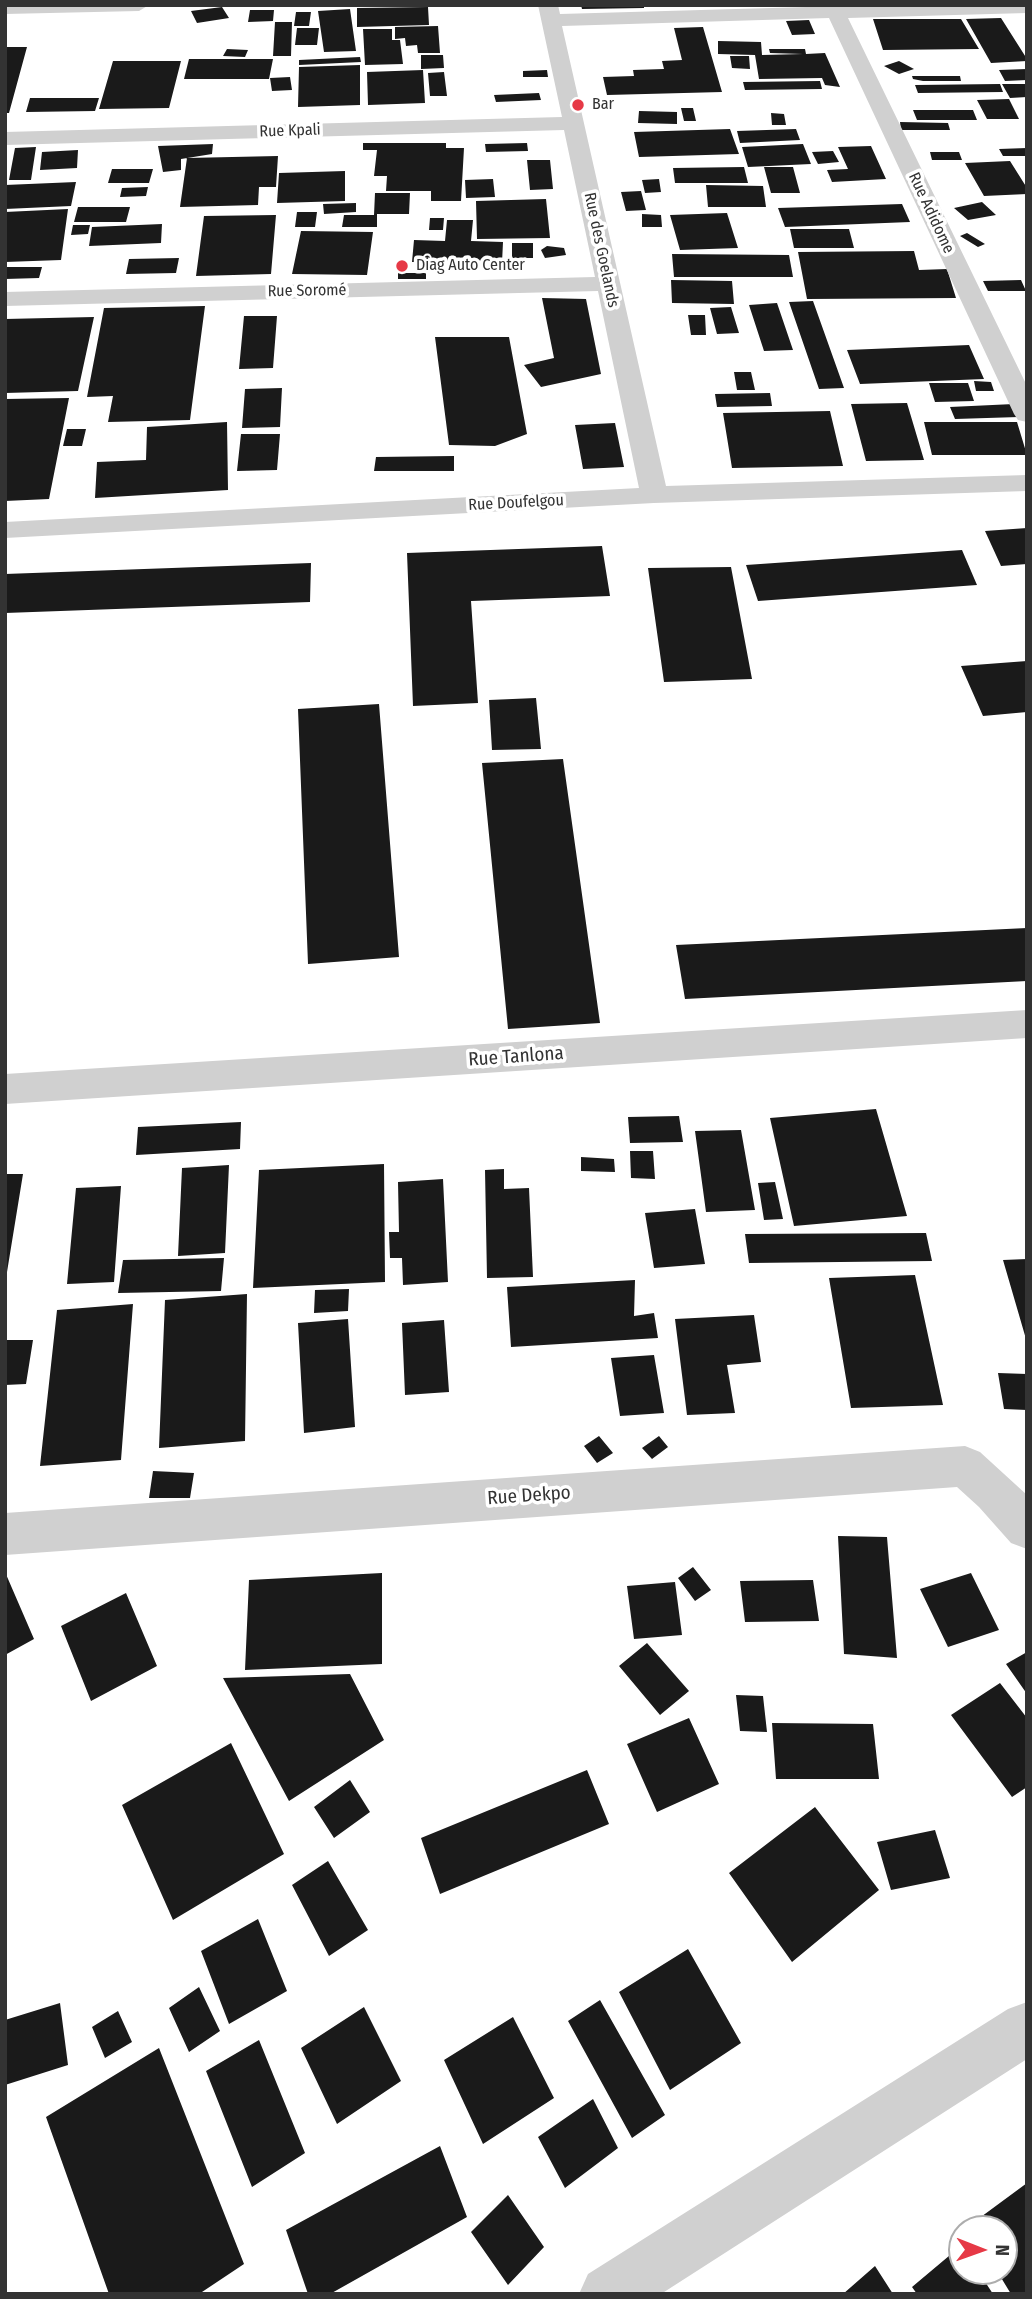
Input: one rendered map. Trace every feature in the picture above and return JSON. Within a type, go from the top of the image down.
[{"type":"street","points":[[5,8],[139,5]]},
{"type":"street","points":[[550,12],[836,13],[1027,7]]},
{"type":"street","name":"Rue des Goelands","points":[[550,12],[654,495]]},
{"type":"street","name":"Rue Adidome","points":[[836,13],[1027,414]]},
{"type":"street","name":"Rue Kpali","points":[[5,139],[575,123]]},
{"type":"street","name":"Rue Soromé","points":[[5,299],[608,284]]},
{"type":"street","name":"Rue Doufelgou","points":[[5,530],[654,495],[1027,483]]},
{"type":"street","name":"Rue Tanlona","points":[[5,1090],[1027,1024]]},
{"type":"street","name":"Rue Dekpo","points":[[5,1534],[965,1466],[995,1492],[1027,1528]]},
{"type":"street","points":[[608,2294],[1027,2028]]},
{"type":"building","points":[[581,5],[644,5],[644,8],[582,9]]},
{"type":"building","points":[[222,7],[229,18],[197,23],[191,11]]},
{"type":"building","points":[[428,7],[429,25],[357,27],[357,8]]},
{"type":"building","points":[[350,9],[356,51],[324,52],[318,11]]},
{"type":"building","points":[[250,10],[274,10],[273,21],[248,22]]},
{"type":"building","points":[[296,12],[311,12],[309,26],[294,26]]},
{"type":"building","points":[[1001,18],[1027,61],[991,63],[966,19]]},
{"type":"building","points":[[873,19],[961,19],[979,49],[883,50]]},
{"type":"building","points":[[809,20],[815,34],[792,35],[786,21]]},
{"type":"building","points":[[275,22],[292,22],[291,56],[273,56]]},
{"type":"building","points":[[438,26],[440,53],[418,53],[417,45],[406,46],[405,38],[395,39],[395,27]]},
{"type":"building","points":[[703,27],[722,92],[607,95],[603,77],[634,76],[633,70],[664,69],[662,61],[682,60],[674,28]]},
{"type":"building","points":[[297,28],[319,28],[317,45],[295,45]]},
{"type":"building","points":[[363,29],[392,29],[392,40],[400,40],[403,64],[365,65]]},
{"type":"building","points":[[718,41],[761,42],[762,55],[803,54],[770,53],[769,49],[805,49],[806,54],[825,53],[840,87],[825,85],[822,78],[759,79],[755,55],[718,54]]},
{"type":"building","points":[[5,47],[27,47],[9,113],[5,113]]},
{"type":"building","points":[[227,49],[248,50],[245,57],[223,56]]},
{"type":"building","points":[[421,55],[443,55],[444,68],[421,69]]},
{"type":"building","points":[[730,56],[749,56],[750,69],[732,68]]},
{"type":"building","points":[[360,57],[361,62],[299,65],[299,60]]},
{"type":"building","points":[[189,59],[273,59],[269,79],[184,79]]},
{"type":"building","points":[[113,61],[181,61],[169,108],[99,109]]},
{"type":"building","points":[[899,61],[914,69],[899,74],[884,66]]},
{"type":"building","points":[[360,65],[360,105],[298,107],[299,67]]},
{"type":"building","points":[[1027,69],[1027,80],[1005,81],[999,70]]},
{"type":"building","points":[[423,70],[425,103],[368,105],[367,72]]},
{"type":"building","points":[[547,70],[548,77],[523,77],[523,71]]},
{"type":"building","points":[[444,72],[447,96],[430,96],[428,73]]},
{"type":"building","points":[[912,76],[960,76],[961,81],[923,81],[913,79]]},
{"type":"building","points":[[290,77],[292,90],[272,91],[270,78]]},
{"type":"building","points":[[820,81],[822,89],[745,90],[743,82]]},
{"type":"building","points":[[1000,84],[1003,92],[918,93],[915,85]]},
{"type":"building","points":[[1002,84],[1027,84],[1027,97],[1010,98]]},
{"type":"building","points":[[539,93],[541,100],[496,102],[494,95]]},
{"type":"building","points":[[30,98],[99,98],[95,111],[26,112]]},
{"type":"building","points":[[1009,99],[1019,119],[987,119],[977,100]]},
{"type":"building","points":[[681,108],[693,108],[696,121],[684,121]]},
{"type":"building","points":[[913,110],[973,110],[977,120],[917,120]]},
{"type":"building","points":[[639,111],[677,112],[677,124],[638,123]]},
{"type":"building","points":[[771,113],[784,114],[786,125],[772,125]]},
{"type":"building","points":[[900,122],[948,123],[950,130],[901,130]]},
{"type":"building","points":[[730,129],[739,154],[639,157],[634,132]]},
{"type":"building","points":[[796,129],[800,140],[740,143],[737,131]]},
{"type":"building","points":[[363,143],[446,143],[446,148],[464,148],[461,201],[431,201],[431,191],[386,191],[387,176],[374,176],[377,150],[363,150]]},
{"type":"building","points":[[527,143],[528,151],[486,152],[485,144]]},
{"type":"building","points":[[213,144],[212,154],[181,159],[181,170],[163,172],[158,146]]},
{"type":"building","points":[[803,144],[811,164],[748,167],[742,147]]},
{"type":"building","points":[[871,146],[886,179],[832,182],[827,170],[848,169],[838,147]]},
{"type":"building","points":[[36,147],[31,180],[9,180],[15,148]]},
{"type":"building","points":[[1027,148],[1027,156],[1003,156],[999,149]]},
{"type":"building","points":[[78,150],[77,168],[40,170],[42,152]]},
{"type":"building","points":[[833,151],[839,162],[818,164],[812,152]]},
{"type":"building","points":[[930,152],[959,152],[962,160],[932,160]]},
{"type":"building","points":[[278,156],[276,187],[259,187],[258,205],[180,207],[187,158]]},
{"type":"building","points":[[527,160],[550,160],[553,189],[530,190]]},
{"type":"building","points":[[1010,161],[1027,188],[1027,194],[984,196],[965,163]]},
{"type":"building","points":[[744,167],[748,183],[675,183],[673,168]]},
{"type":"building","points":[[764,167],[793,167],[800,193],[771,193]]},
{"type":"building","points":[[112,169],[153,169],[149,183],[108,183]]},
{"type":"building","points":[[345,171],[345,201],[277,203],[279,173]]},
{"type":"building","points":[[493,179],[495,197],[466,198],[465,180]]},
{"type":"building","points":[[659,179],[661,192],[645,193],[642,180]]},
{"type":"building","points":[[76,182],[71,206],[5,209],[5,185]]},
{"type":"building","points":[[706,185],[763,186],[766,207],[708,207]]},
{"type":"building","points":[[148,187],[146,196],[120,197],[122,188]]},
{"type":"building","points":[[641,191],[646,210],[626,211],[621,192]]},
{"type":"building","points":[[375,193],[410,193],[409,214],[377,214],[377,227],[342,227],[344,215],[374,215]]},
{"type":"building","points":[[546,199],[550,238],[477,239],[476,201]]},
{"type":"building","points":[[982,202],[996,215],[968,220],[954,208]]},
{"type":"building","points":[[356,203],[356,212],[324,214],[323,204]]},
{"type":"building","points":[[902,204],[910,222],[785,227],[778,208]]},
{"type":"building","points":[[78,207],[130,207],[126,222],[74,222]]},
{"type":"building","points":[[68,209],[61,260],[5,262],[5,212]]},
{"type":"building","points":[[297,212],[317,212],[315,227],[295,227]]},
{"type":"building","points":[[727,213],[738,248],[680,250],[670,215]]},
{"type":"building","points":[[642,214],[661,215],[662,227],[642,227]]},
{"type":"building","points":[[276,215],[271,274],[196,276],[204,216]]},
{"type":"building","points":[[430,218],[444,218],[443,230],[429,230]]},
{"type":"building","points":[[447,220],[473,220],[471,241],[503,242],[502,263],[412,262],[414,240],[445,241]]},
{"type":"building","points":[[162,224],[161,243],[89,246],[92,227]]},
{"type":"building","points":[[73,225],[90,225],[88,234],[71,235]]},
{"type":"building","points":[[790,229],[849,229],[854,248],[794,248]]},
{"type":"building","points":[[301,231],[373,232],[367,275],[292,274]]},
{"type":"building","points":[[967,233],[985,244],[978,247],[960,236]]},
{"type":"building","points":[[512,243],[533,243],[533,258],[512,258]]},
{"type":"building","points":[[547,246],[564,248],[566,255],[545,258],[541,250]]},
{"type":"building","points":[[914,251],[919,270],[947,269],[956,298],[807,299],[798,252]]},
{"type":"building","points":[[672,254],[789,255],[793,277],[674,277]]},
{"type":"building","points":[[179,258],[176,273],[126,274],[129,259]]},
{"type":"building","points":[[5,267],[42,267],[39,278],[5,279]]},
{"type":"building","points":[[398,273],[426,273],[426,279],[398,279]]},
{"type":"building","points":[[671,280],[732,281],[734,304],[672,303]]},
{"type":"building","points":[[1021,280],[1026,291],[988,291],[983,281]]},
{"type":"building","points":[[542,298],[586,299],[601,374],[541,387],[524,365],[554,358]]},
{"type":"building","points":[[813,301],[844,388],[819,389],[789,302]]},
{"type":"building","points":[[777,303],[793,350],[764,351],[749,305]]},
{"type":"building","points":[[205,306],[190,420],[108,422],[113,396],[87,397],[104,308]]},
{"type":"building","points":[[731,307],[739,333],[717,334],[710,308]]},
{"type":"building","points":[[688,315],[705,315],[706,335],[691,335]]},
{"type":"building","points":[[244,316],[277,316],[273,368],[239,369]]},
{"type":"building","points":[[94,317],[78,391],[5,393],[5,319]]},
{"type":"building","points":[[435,337],[509,337],[527,434],[495,446],[449,445]]},
{"type":"building","points":[[969,345],[984,379],[860,384],[847,350]]},
{"type":"building","points":[[734,372],[751,372],[755,390],[737,390]]},
{"type":"building","points":[[974,381],[991,382],[994,391],[976,391]]},
{"type":"building","points":[[929,383],[968,383],[974,401],[935,402]]},
{"type":"building","points":[[282,388],[280,427],[242,428],[245,389]]},
{"type":"building","points":[[770,393],[772,406],[717,407],[715,394]]},
{"type":"building","points":[[69,398],[49,499],[5,501],[5,399]]},
{"type":"building","points":[[907,403],[924,460],[866,461],[851,404]]},
{"type":"building","points":[[1014,404],[1019,417],[955,419],[950,407]]},
{"type":"building","points":[[830,411],[843,466],[732,468],[723,413]]},
{"type":"building","points":[[227,422],[228,490],[95,498],[97,462],[146,460],[147,427]]},
{"type":"building","points":[[924,422],[1017,422],[1027,455],[932,455]]},
{"type":"building","points":[[615,423],[624,467],[583,469],[575,425]]},
{"type":"building","points":[[67,429],[86,429],[82,446],[63,446]]},
{"type":"building","points":[[241,434],[280,434],[277,470],[237,471]]},
{"type":"building","points":[[454,456],[454,471],[374,471],[376,457]]},
{"type":"building","points":[[1027,528],[1027,564],[1001,566],[985,531]]},
{"type":"building","points":[[602,546],[610,596],[471,601],[478,703],[413,706],[407,553]]},
{"type":"building","points":[[962,550],[977,585],[758,601],[746,565]]},
{"type":"building","points":[[311,563],[310,602],[5,613],[5,574]]},
{"type":"building","points":[[731,567],[752,679],[664,682],[648,568]]},
{"type":"building","points":[[1027,661],[1027,712],[983,716],[961,666]]},
{"type":"building","points":[[536,698],[541,749],[492,750],[489,700]]},
{"type":"building","points":[[379,704],[399,957],[308,964],[298,709]]},
{"type":"building","points":[[563,759],[600,1023],[508,1029],[482,763]]},
{"type":"building","points":[[1027,928],[1027,981],[685,999],[676,945]]},
{"type":"building","points":[[876,1109],[907,1216],[794,1226],[770,1118]]},
{"type":"building","points":[[679,1116],[683,1142],[630,1143],[628,1117]]},
{"type":"building","points":[[241,1122],[240,1149],[136,1155],[138,1127]]},
{"type":"building","points":[[741,1130],[755,1210],[706,1212],[695,1131]]},
{"type":"building","points":[[630,1151],[653,1151],[655,1179],[631,1178]]},
{"type":"building","points":[[581,1157],[614,1159],[615,1172],[581,1171]]},
{"type":"building","points":[[384,1164],[385,1282],[253,1288],[259,1170]]},
{"type":"building","points":[[229,1165],[225,1253],[178,1256],[182,1168]]},
{"type":"building","points":[[504,1169],[504,1189],[529,1188],[533,1277],[487,1278],[485,1170]]},
{"type":"building","points":[[5,1174],[23,1174],[7,1272],[5,1272]]},
{"type":"building","points":[[443,1179],[448,1282],[403,1285],[402,1258],[390,1258],[389,1232],[399,1232],[398,1182]]},
{"type":"building","points":[[775,1182],[783,1219],[764,1220],[758,1183]]},
{"type":"building","points":[[121,1186],[114,1282],[67,1284],[76,1188]]},
{"type":"building","points":[[695,1209],[705,1264],[654,1268],[645,1213]]},
{"type":"building","points":[[926,1233],[932,1261],[749,1263],[745,1234]]},
{"type":"building","points":[[224,1258],[221,1291],[118,1293],[123,1260]]},
{"type":"building","points":[[1027,1259],[1027,1338],[1026,1339],[1003,1260]]},
{"type":"building","points":[[915,1275],[943,1405],[851,1408],[829,1278]]},
{"type":"building","points":[[635,1280],[634,1316],[654,1313],[658,1338],[511,1347],[507,1287]]},
{"type":"building","points":[[349,1289],[348,1311],[314,1313],[315,1290]]},
{"type":"building","points":[[247,1294],[245,1441],[159,1448],[165,1300]]},
{"type":"building","points":[[133,1304],[121,1460],[40,1466],[57,1310]]},
{"type":"building","points":[[754,1315],[761,1362],[727,1365],[735,1413],[687,1415],[675,1319]]},
{"type":"building","points":[[348,1319],[355,1427],[304,1433],[298,1323]]},
{"type":"building","points":[[444,1320],[449,1392],[405,1395],[402,1323]]},
{"type":"building","points":[[5,1340],[33,1340],[26,1384],[5,1385]]},
{"type":"building","points":[[654,1355],[664,1413],[620,1416],[611,1358]]},
{"type":"building","points":[[998,1373],[1027,1374],[1027,1410],[1004,1409]]},
{"type":"building","points":[[599,1436],[613,1453],[597,1463],[584,1446]]},
{"type":"building","points":[[659,1436],[668,1447],[652,1459],[642,1448]]},
{"type":"building","points":[[153,1471],[194,1473],[190,1498],[149,1498]]},
{"type":"building","points":[[838,1536],[887,1537],[897,1658],[844,1654]]},
{"type":"building","points":[[693,1567],[711,1590],[695,1601],[678,1578]]},
{"type":"building","points":[[5,1572],[34,1639],[5,1655]]},
{"type":"building","points":[[382,1573],[382,1664],[245,1670],[249,1580]]},
{"type":"building","points":[[971,1573],[999,1630],[948,1647],[920,1589]]},
{"type":"building","points":[[813,1580],[819,1621],[745,1622],[740,1581]]},
{"type":"building","points":[[675,1582],[682,1635],[634,1639],[627,1586]]},
{"type":"building","points":[[126,1593],[157,1666],[91,1701],[61,1626]]},
{"type":"building","points":[[647,1643],[689,1691],[660,1715],[619,1666]]},
{"type":"building","points":[[1027,1652],[1027,1694],[1006,1664]]},
{"type":"building","points":[[350,1674],[384,1740],[289,1801],[223,1678]]},
{"type":"building","points":[[1000,1683],[1027,1718],[1027,1787],[1012,1797],[951,1715]]},
{"type":"building","points":[[736,1695],[763,1696],[767,1732],[740,1731]]},
{"type":"building","points":[[689,1718],[719,1784],[657,1812],[627,1744]]},
{"type":"building","points":[[772,1723],[873,1724],[879,1779],[776,1779]]},
{"type":"building","points":[[231,1743],[284,1854],[173,1920],[122,1805]]},
{"type":"building","points":[[587,1770],[609,1824],[440,1894],[421,1838]]},
{"type":"building","points":[[350,1780],[370,1812],[334,1838],[314,1807]]},
{"type":"building","points":[[815,1807],[879,1890],[792,1962],[729,1873]]},
{"type":"building","points":[[935,1830],[950,1878],[891,1890],[877,1842]]},
{"type":"building","points":[[328,1861],[368,1930],[329,1956],[292,1885]]},
{"type":"building","points":[[258,1919],[287,1991],[229,2024],[201,1951]]},
{"type":"building","points":[[688,1949],[741,2043],[670,2090],[619,1992]]},
{"type":"building","points":[[199,1987],[220,2031],[189,2052],[169,2008]]},
{"type":"building","points":[[600,2000],[665,2115],[632,2138],[568,2021]]},
{"type":"building","points":[[60,2003],[68,2065],[5,2085],[5,2020]]},
{"type":"building","points":[[364,2007],[401,2081],[337,2124],[301,2048]]},
{"type":"building","points":[[118,2011],[132,2042],[105,2058],[92,2027]]},
{"type":"building","points":[[513,2017],[554,2098],[483,2144],[444,2060]]},
{"type":"building","points":[[259,2040],[305,2153],[252,2187],[206,2071]]},
{"type":"building","points":[[159,2048],[244,2264],[199,2294],[109,2294],[46,2117]]},
{"type":"building","points":[[593,2099],[618,2148],[565,2188],[538,2137]]},
{"type":"building","points":[[440,2146],[467,2217],[330,2294],[308,2294],[286,2230]]},
{"type":"building","points":[[1027,2183],[1027,2294],[1011,2294],[1006,2285],[1018,2285],[1018,2215],[984,2215]]},
{"type":"building","points":[[508,2195],[544,2247],[508,2285],[471,2232]]},
{"type":"building","points":[[948,2257],[948,2285],[987,2285],[993,2294],[917,2294],[912,2287]]},
{"type":"building","points":[[875,2266],[893,2294],[843,2294]]},
{"type":"place","name":"Bar","points":[[578,105]]},
{"type":"place","name":"Diag Auto Center","points":[[402,266]]}]
